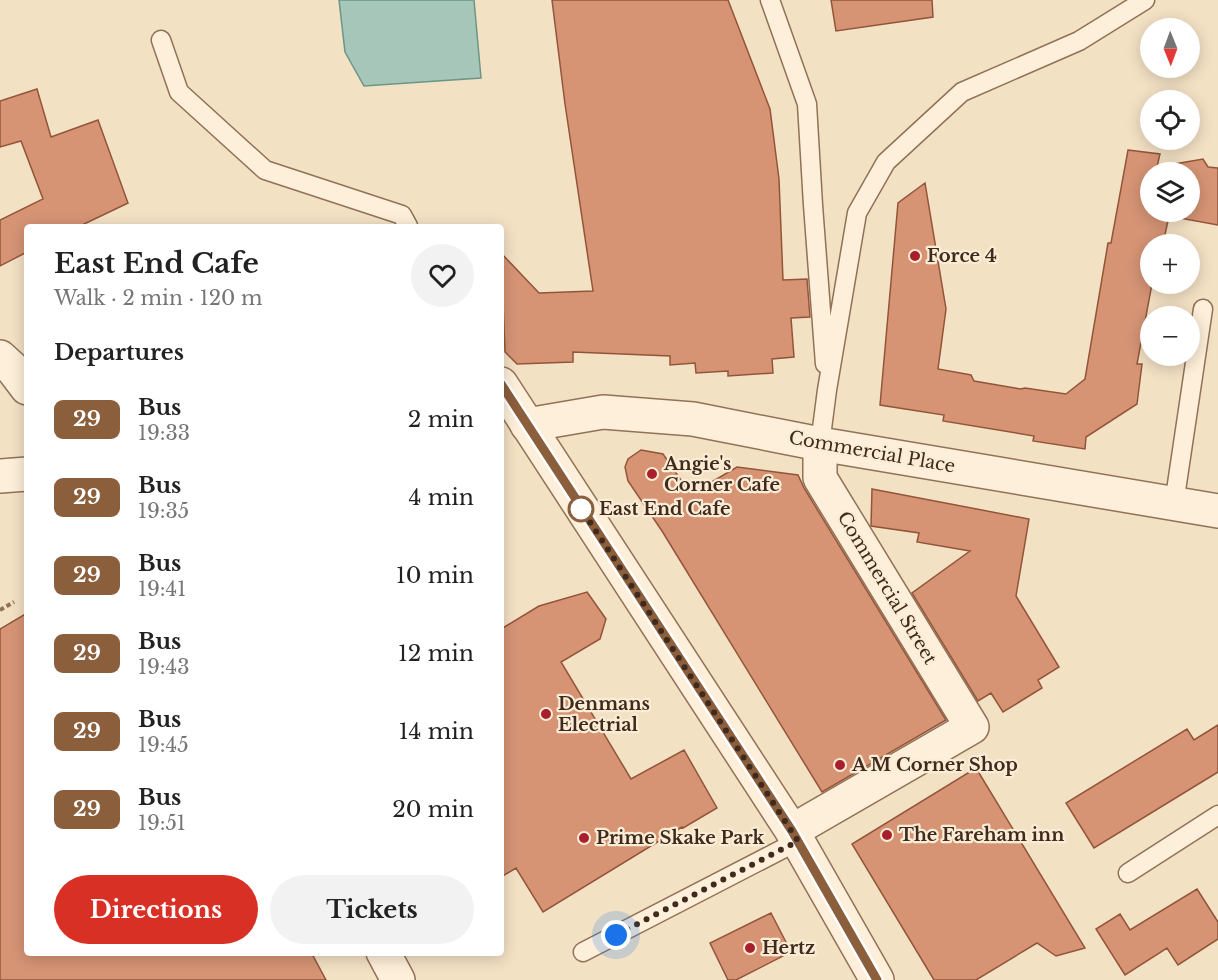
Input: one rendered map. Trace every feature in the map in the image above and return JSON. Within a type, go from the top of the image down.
[{"type":"street","points":[[0,357],[24,384]]},
{"type":"street","points":[[504,389],[795,836],[877,980]]},
{"type":"street","name":"Commercial Place","points":[[526,425],[603,412],[693,419],[820,444],[1218,511]]},
{"type":"street","name":"Commercial Street","points":[[795,836],[972,727],[820,478],[820,444]]},
{"type":"street","points":[[0,476],[24,474]]},
{"type":"street","points":[[385,956],[398,980]]},
{"type":"lane","points":[[770,0],[807,104],[827,390]]},
{"type":"lane","points":[[820,444],[857,213],[886,162],[962,92],[1079,40],[1145,0]]},
{"type":"lane","points":[[161,40],[179,92],[265,170],[402,215],[407,224]]},
{"type":"lane","points":[[1174,504],[1203,309]]},
{"type":"lane","points":[[1128,873],[1218,815]]},
{"type":"lane","points":[[583,952],[795,836]]},
{"type":"path","points":[[0,610],[14,602]]},
{"type":"shaded area","points":[[339,0],[474,0],[481,78],[364,86],[345,52]]},
{"type":"building","points":[[552,0],[728,0],[770,109],[779,179],[783,280],[807,279],[810,317],[791,318],[794,357],[772,359],[773,373],[728,376],[728,371],[696,373],[695,363],[670,365],[670,356],[573,352],[573,362],[517,364],[505,352],[504,256],[539,293],[593,291]]},
{"type":"building","points":[[831,0],[932,0],[933,17],[836,31]]},
{"type":"building","points":[[37,89],[51,137],[98,120],[128,203],[84,224],[24,224],[24,254],[0,266],[0,220],[43,199],[21,141],[0,147],[0,101]]},
{"type":"building","points":[[1128,150],[1160,154],[1158,162],[1140,162],[1140,222],[1168,222],[1165,234],[1140,234],[1140,294],[1150,294],[1148,306],[1140,306],[1140,348],[1137,364],[1142,366],[1137,404],[1086,437],[1085,449],[1033,441],[1034,436],[943,421],[944,415],[880,405],[898,203],[925,183],[946,309],[938,369],[971,375],[974,381],[1066,394],[1085,379],[1108,243],[1111,243]]},
{"type":"building","points":[[1203,159],[1208,167],[1218,168],[1218,225],[1200,222],[1200,162],[1186,162]]},
{"type":"building","points":[[641,450],[663,454],[685,486],[687,485],[693,493],[737,467],[798,475],[946,720],[822,792],[662,531],[628,481],[625,467],[628,459]]},
{"type":"building","points":[[872,489],[1029,519],[1016,596],[1059,667],[1038,680],[1042,688],[1003,712],[991,693],[978,701],[912,593],[970,551],[917,542],[919,533],[871,526]]},
{"type":"building","points":[[587,592],[606,619],[600,639],[561,662],[631,779],[684,750],[717,808],[543,912],[516,868],[504,875],[504,627],[539,606]]},
{"type":"building","points":[[24,615],[24,956],[313,956],[326,980],[0,980],[0,629]]},
{"type":"building","points":[[1218,725],[1218,772],[1094,848],[1066,803],[1187,729],[1194,740]]},
{"type":"building","points":[[976,768],[1085,948],[1056,956],[1037,943],[976,980],[934,980],[852,844]]},
{"type":"building","points":[[1197,889],[1218,922],[1218,939],[1178,965],[1167,948],[1125,975],[1096,929],[1120,914],[1130,930]]},
{"type":"building","name":"Hertz","points":[[771,913],[791,952],[736,980],[728,980],[710,943]]},
{"type":"bus line","name":"29","points":[[504,389],[792,831],[877,980]]},
{"type":"place","name":"Force 4","points":[[915,256]]},
{"type":"place","name":"Angie's Corner Cafe","points":[[652,474]]},
{"type":"place","name":"East End Cafe","points":[[581,509]]},
{"type":"place","name":"Denmans Electrial","points":[[546,714]]},
{"type":"place","name":"A M Corner Shop","points":[[840,765]]},
{"type":"place","name":"The Fareham inn","points":[[887,835]]},
{"type":"place","name":"Prime Skake Park","points":[[584,838]]},
{"type":"place","name":"Hertz","points":[[750,948]]},
{"type":"route","points":[[581,509],[577,502],[798,841],[616,935]]}]
